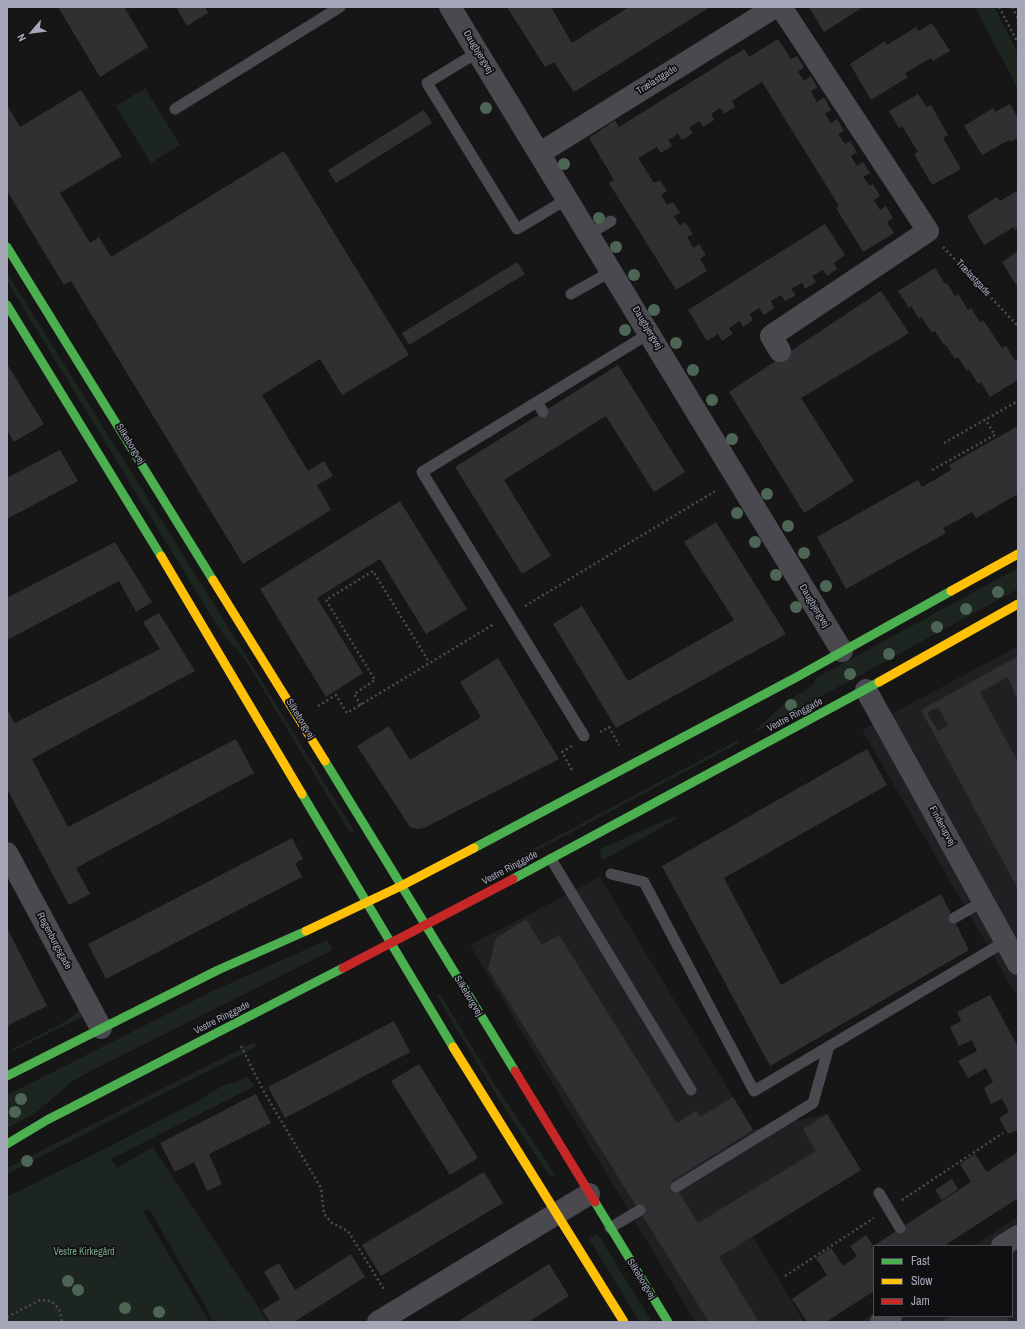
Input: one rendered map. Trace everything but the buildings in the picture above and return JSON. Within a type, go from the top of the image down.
[{"type":"street","name":"Daugbjergvej","points":[[450,7],[842,650]]},
{"type":"street","name":"Trælastgade","points":[[540,154],[775,7]]},
{"type":"street","points":[[780,351],[771,336],[928,231],[781,7]]},
{"type":"street","name":"Silkeborgvej","points":[[7,247],[299,718],[668,1322]]},
{"type":"street","points":[[7,305],[184,594],[366,903],[506,1134],[624,1322]]},
{"type":"street","points":[[7,1076],[218,970],[401,886],[795,678],[842,650],[1018,554]]},
{"type":"street","name":"Vestre Ringgade","points":[[7,1144],[47,1120],[391,944],[551,859],[866,690],[1018,604]]},
{"type":"street","name":"Finderupvej","points":[[866,690],[1018,964]]},
{"type":"street","name":"Regenburgsgade","points":[[7,853],[101,1028]]},
{"type":"street","points":[[378,1322],[589,1194]]},
{"type":"street","points":[[1004,1245],[1018,1236]]},
{"type":"lane","points":[[175,109],[340,7]]},
{"type":"lane","points":[[478,52],[428,83],[432,90],[517,229],[567,199]]},
{"type":"lane","points":[[589,234],[611,221]]},
{"type":"lane","points":[[571,294],[612,271]]},
{"type":"lane","points":[[584,736],[422,472],[650,333]]},
{"type":"lane","points":[[537,402],[543,412]]},
{"type":"lane","points":[[551,859],[691,1090]]},
{"type":"lane","points":[[611,874],[644,882],[754,1091],[1006,941]]},
{"type":"lane","points":[[954,918],[984,902]]},
{"type":"lane","points":[[676,1187],[812,1103],[829,1046]]},
{"type":"lane","points":[[879,1193],[900,1228]]},
{"type":"lane","points":[[610,1228],[640,1210]]},
{"type":"path","points":[[999,7],[1018,44]]},
{"type":"path","points":[[1012,7],[1018,18]]},
{"type":"path","name":"Trælastgade","points":[[928,231],[1018,326]]},
{"type":"path","points":[[944,443],[1018,401]]},
{"type":"path","points":[[932,470],[995,435],[985,419]]},
{"type":"path","points":[[538,598],[699,502]]},
{"type":"path","points":[[361,705],[354,694],[375,680],[326,600],[373,571],[429,662]]},
{"type":"path","points":[[299,718],[336,695],[347,713],[480,632]]},
{"type":"path","points":[[584,736],[594,735],[609,727],[630,765]]},
{"type":"path","points":[[571,747],[562,752],[583,790]]},
{"type":"path","points":[[231,1026],[263,1090],[321,1188],[324,1214],[332,1223],[348,1231],[396,1310]]},
{"type":"path","points":[[785,1276],[1003,1133]]},
{"type":"path","points":[[7,1317],[40,1300],[51,1301],[59,1309],[62,1322]]},
{"type":"shaded area","points":[[1018,646],[1018,998],[862,730]]},
{"type":"shaded area","points":[[600,877],[753,1130],[827,1114],[861,1170],[753,1237],[804,1322],[695,1322],[470,945]]},
{"type":"shaded area","points":[[1018,1217],[1018,1322],[860,1322],[873,1314],[873,1317],[1013,1317],[1013,1245],[976,1245]]},
{"type":"green space","points":[[975,7],[994,7],[1018,53],[1018,89]]},
{"type":"green space","points":[[145,88],[180,145],[151,163],[116,106]]},
{"type":"green space","points":[[7,273],[354,831],[350,833],[240,652],[226,638],[214,621],[7,281]]},
{"type":"green space","points":[[1018,568],[1018,589],[763,728],[753,732],[785,703],[813,685],[816,678]]},
{"type":"green space","points":[[738,740],[739,742],[733,746],[512,864],[511,861]]},
{"type":"green space","points":[[675,816],[676,819],[604,860],[601,858],[600,851],[602,848]]},
{"type":"green space","points":[[327,940],[333,950],[91,1071],[73,1081],[34,1114],[7,1128],[7,1095],[217,989]]},
{"type":"green space","points":[[440,994],[493,1082],[555,1174],[553,1176],[550,1177],[503,1106],[437,996]]},
{"type":"green space","points":[[81,1009],[84,1016],[11,1052],[14,1048],[68,1020]]},
{"type":"green space","points":[[252,1043],[256,1044],[256,1046],[249,1051],[7,1174],[7,1168]]},
{"type":"green space","name":"Vestre Kirkegård","points":[[247,1076],[255,1086],[111,1159],[117,1168],[153,1147],[268,1322],[214,1322],[149,1209],[143,1211],[209,1322],[7,1322],[7,1197],[198,1101],[222,1086],[239,1081]]},
{"type":"green space","points":[[597,1233],[652,1322],[640,1322],[589,1239]]},
{"type":"traffic: fast","points":[[7,247],[213,580]]},
{"type":"traffic: fast","points":[[7,305],[161,556]]},
{"type":"traffic: fast","points":[[474,848],[795,678],[951,591]]},
{"type":"traffic: fast","points":[[513,879],[879,682]]},
{"type":"traffic: fast","points":[[325,761],[515,1071]]},
{"type":"traffic: fast","points":[[302,794],[453,1047]]},
{"type":"traffic: fast","points":[[7,1076],[218,970],[306,931]]},
{"type":"traffic: fast","points":[[7,1144],[47,1120],[343,968]]},
{"type":"traffic: fast","points":[[595,1202],[668,1322]]},
{"type":"traffic: slow","points":[[951,591],[1018,554]]},
{"type":"traffic: slow","points":[[161,556],[302,794]]},
{"type":"traffic: slow","points":[[213,580],[325,761]]},
{"type":"traffic: slow","points":[[879,682],[1018,604]]},
{"type":"traffic: slow","points":[[306,931],[401,886],[474,848]]},
{"type":"traffic: slow","points":[[453,1047],[624,1322]]},
{"type":"traffic: jam","points":[[343,968],[513,879]]},
{"type":"traffic: jam","points":[[515,1071],[595,1202]]}]
